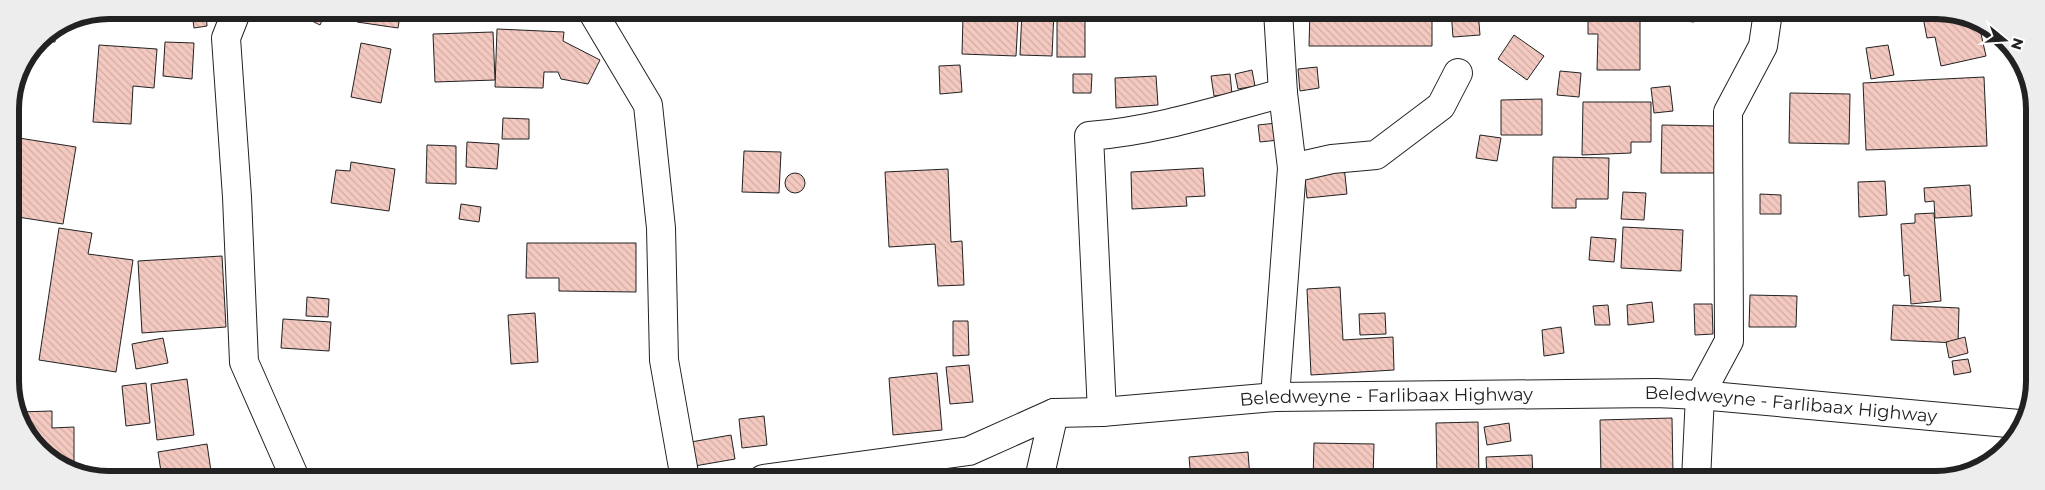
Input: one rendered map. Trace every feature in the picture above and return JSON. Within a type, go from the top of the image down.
[{"type":"street","points":[[233,19],[226,38],[237,197],[244,362],[292,471]]},
{"type":"street","points":[[597,19],[648,105],[661,228],[664,360],[684,471]]},
{"type":"street","points":[[1275,397],[1292,168],[1283,93],[1278,19]]},
{"type":"street","points":[[1696,471],[1700,395],[1729,341],[1728,112],[1763,46],[1767,19]]},
{"type":"street","points":[[1292,168],[1332,159],[1376,155],[1441,106],[1458,73]]},
{"type":"street","points":[[1102,412],[1090,136],[1124,134],[1162,126],[1283,93]]},
{"type":"street","name":"Beledweyne - Farlibaax Highway","points":[[822,471],[969,451],[1054,413],[1102,412],[1275,397],[1700,395],[2015,424]]},
{"type":"street","points":[[1040,471],[1054,413]]},
{"type":"building","points":[[193,19],[207,19],[207,26],[194,28]]},
{"type":"building","points":[[308,19],[323,19],[320,25]]},
{"type":"building","points":[[357,19],[400,19],[398,28],[357,22]]},
{"type":"building","points":[[963,19],[1018,19],[1016,56],[962,54]]},
{"type":"building","points":[[1022,19],[1054,19],[1052,56],[1020,55]]},
{"type":"building","points":[[1057,19],[1085,19],[1085,57],[1057,57]]},
{"type":"building","points":[[1310,19],[1432,19],[1432,46],[1309,46]]},
{"type":"building","points":[[1452,19],[1479,19],[1480,35],[1453,37]]},
{"type":"building","points":[[1588,19],[1640,19],[1640,70],[1597,70],[1598,34],[1588,34]]},
{"type":"building","points":[[1675,19],[1695,19],[1694,22]]},
{"type":"building","points":[[1923,19],[1953,20],[1980,31],[1986,56],[1941,66],[1935,37],[1927,38]]},
{"type":"building","points":[[497,29],[564,32],[563,41],[600,60],[588,84],[561,79],[558,72],[544,72],[543,88],[495,87]]},
{"type":"building","points":[[493,32],[495,80],[435,82],[433,34]]},
{"type":"building","points":[[1514,35],[1544,56],[1527,80],[1498,59]]},
{"type":"building","points":[[55,36],[55,42],[49,42]]},
{"type":"building","points":[[165,42],[194,43],[192,79],[163,76]]},
{"type":"building","points":[[361,43],[391,49],[381,103],[351,97]]},
{"type":"building","points":[[99,45],[157,49],[154,88],[133,86],[131,124],[93,122]]},
{"type":"building","points":[[1888,45],[1894,75],[1871,79],[1866,48]]},
{"type":"building","points":[[960,65],[962,92],[940,94],[939,66]]},
{"type":"building","points":[[1317,67],[1319,88],[1300,91],[1298,69]]},
{"type":"building","points":[[1252,70],[1255,86],[1238,89],[1235,74]]},
{"type":"building","points":[[1560,71],[1581,73],[1579,97],[1557,95]]},
{"type":"building","points":[[1073,74],[1092,74],[1091,93],[1073,93]]},
{"type":"building","points":[[1230,74],[1232,94],[1214,96],[1211,76]]},
{"type":"building","points":[[1156,76],[1158,105],[1116,108],[1115,78]]},
{"type":"building","points":[[1984,77],[1987,146],[1866,150],[1863,83]]},
{"type":"building","points":[[1670,86],[1673,111],[1654,113],[1651,88]]},
{"type":"building","points":[[1790,93],[1850,94],[1849,144],[1789,143]]},
{"type":"building","points":[[1542,99],[1542,135],[1501,135],[1501,100]]},
{"type":"building","points":[[1583,102],[1651,102],[1651,142],[1631,142],[1631,153],[1582,155]]},
{"type":"building","points":[[503,118],[529,119],[529,139],[502,139]]},
{"type":"building","points":[[1277,123],[1279,140],[1260,142],[1258,125]]},
{"type":"building","points":[[1662,125],[1717,126],[1717,173],[1661,173]]},
{"type":"building","points":[[1480,135],[1501,138],[1497,161],[1476,158]]},
{"type":"building","points":[[19,138],[76,147],[63,224],[19,217]]},
{"type":"building","points":[[467,142],[499,144],[497,169],[466,167]]},
{"type":"building","points":[[427,145],[456,146],[456,184],[426,183]]},
{"type":"building","points":[[744,151],[781,152],[779,193],[742,192]]},
{"type":"building","points":[[1553,157],[1609,158],[1608,199],[1576,199],[1576,208],[1552,208]]},
{"type":"building","points":[[351,162],[395,169],[389,211],[331,203],[336,170],[350,171]]},
{"type":"building","points":[[1344,166],[1347,194],[1307,198],[1304,170]]},
{"type":"building","points":[[1203,168],[1205,196],[1186,197],[1187,206],[1132,209],[1131,172]]},
{"type":"building","points":[[948,169],[951,242],[962,241],[964,285],[938,286],[935,244],[889,247],[885,172]]},
{"type":"building","points":[[795,173],[802,176],[805,183],[802,190],[795,193],[788,190],[785,183],[788,176]]},
{"type":"building","points":[[1885,181],[1887,215],[1859,217],[1858,182]]},
{"type":"building","points":[[1970,185],[1972,216],[1935,218],[1934,201],[1925,202],[1924,188]]},
{"type":"building","points":[[1623,192],[1646,193],[1644,220],[1621,219]]},
{"type":"building","points":[[1760,194],[1781,195],[1781,214],[1760,214]]},
{"type":"building","points":[[461,204],[481,207],[479,222],[459,219]]},
{"type":"building","points":[[1934,213],[1941,301],[1911,304],[1909,275],[1904,276],[1901,224],[1915,223],[1915,214]]},
{"type":"building","points":[[1623,227],[1683,230],[1681,271],[1621,268]]},
{"type":"building","points":[[59,228],[92,233],[88,254],[133,260],[116,372],[39,360]]},
{"type":"building","points":[[1591,237],[1616,239],[1614,262],[1589,260]]},
{"type":"building","points":[[527,243],[636,243],[636,292],[559,291],[559,278],[526,278]]},
{"type":"building","points":[[222,256],[226,327],[142,333],[138,261]]},
{"type":"building","points":[[1340,287],[1343,340],[1393,337],[1394,370],[1311,375],[1307,289]]},
{"type":"building","points":[[1750,295],[1797,296],[1796,327],[1749,327]]},
{"type":"building","points":[[307,297],[329,299],[328,317],[306,316]]},
{"type":"building","points":[[1652,302],[1654,322],[1628,325],[1627,305]]},
{"type":"building","points":[[1694,304],[1712,304],[1713,334],[1695,335]]},
{"type":"building","points":[[1608,305],[1610,325],[1595,325],[1593,306]]},
{"type":"building","points":[[1893,305],[1959,308],[1958,343],[1891,340]]},
{"type":"building","points":[[535,313],[538,362],[511,364],[508,315]]},
{"type":"building","points":[[1385,313],[1386,334],[1360,335],[1359,314]]},
{"type":"building","points":[[283,319],[331,322],[329,351],[281,348]]},
{"type":"building","points":[[953,321],[968,321],[969,355],[953,356]]},
{"type":"building","points":[[1561,327],[1564,353],[1544,356],[1542,330]]},
{"type":"building","points":[[1965,337],[1968,353],[1949,358],[1946,342]]},
{"type":"building","points":[[163,338],[168,363],[136,369],[132,344]]},
{"type":"building","points":[[1968,359],[1971,372],[1954,375],[1952,361]]},
{"type":"building","points":[[969,365],[973,402],[950,404],[946,367]]},
{"type":"building","points":[[937,373],[942,430],[893,435],[889,378]]},
{"type":"building","points":[[187,379],[194,435],[157,440],[151,384]]},
{"type":"building","points":[[146,383],[150,423],[126,426],[122,386]]},
{"type":"building","points":[[52,411],[52,428],[74,427],[74,464],[54,453],[45,445],[37,436],[25,412]]},
{"type":"building","points":[[764,416],[767,445],[742,448],[739,419]]},
{"type":"building","points":[[1672,418],[1673,471],[1601,471],[1600,420]]},
{"type":"building","points":[[1478,422],[1479,471],[1437,471],[1436,423]]},
{"type":"building","points":[[1509,423],[1511,441],[1487,445],[1484,427]]},
{"type":"building","points":[[731,435],[735,459],[689,467],[685,443]]},
{"type":"building","points":[[1314,443],[1374,444],[1373,471],[1313,471]]},
{"type":"building","points":[[207,444],[211,471],[161,471],[158,452]]},
{"type":"building","points":[[1248,452],[1249,471],[1190,471],[1189,457]]},
{"type":"building","points":[[1532,455],[1533,471],[1487,471],[1486,457]]}]
